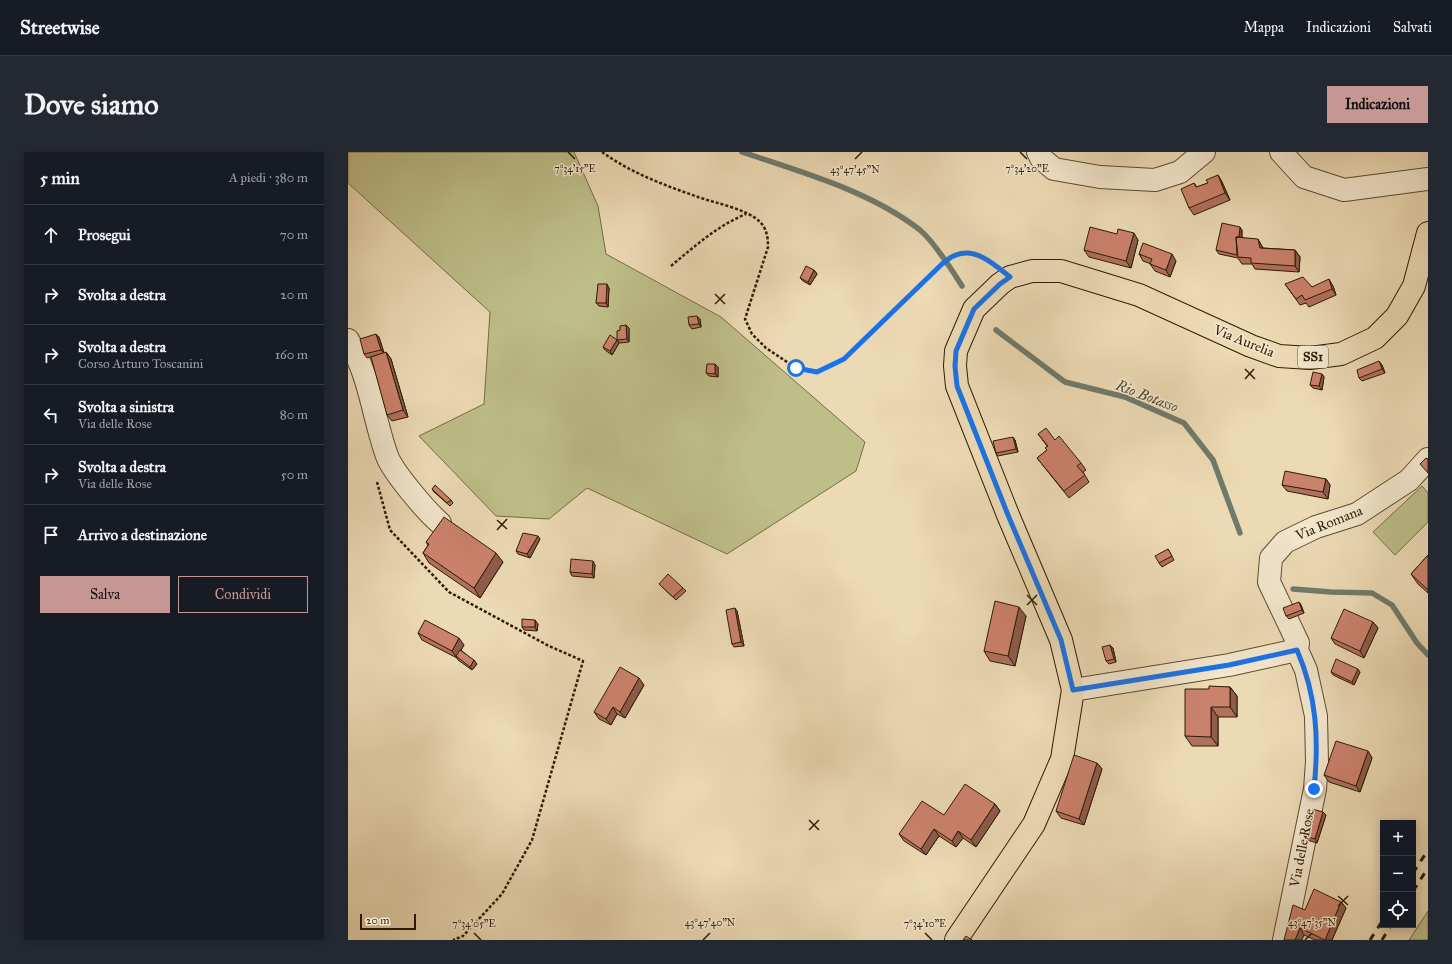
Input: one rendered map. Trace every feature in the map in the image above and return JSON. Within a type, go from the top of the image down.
[{"type":"main road","name":"Via Aurelia","points":[[1010,277],[1032,270],[1061,271],[1139,294],[1251,346],[1279,356],[1310,358],[1341,354],[1375,338],[1397,316],[1414,286],[1428,233]]},
{"type":"main road","name":"SS1","points":[[956,940],[1034,824],[1062,759],[1073,690],[1061,640],[1008,515],[957,386],[955,366],[956,351],[974,309],[1000,284],[1010,277]]},
{"type":"street","points":[[1038,152],[1041,158],[1054,169],[1100,177],[1154,180],[1180,172],[1204,152]]},
{"type":"street","points":[[1281,152],[1304,177],[1344,190],[1428,179]]},
{"type":"street","points":[[348,340],[357,354],[370,394],[387,457],[428,513],[440,523]]},
{"type":"street","name":"Via Romana","points":[[1301,660],[1298,643],[1269,582],[1270,558],[1285,542],[1316,527],[1357,514],[1409,480],[1428,459]]},
{"type":"street","points":[[1073,690],[1229,665],[1301,660]]},
{"type":"street","name":"Via delle Rose","points":[[1284,940],[1314,789],[1317,762],[1316,716],[1301,660]]},
{"type":"path","points":[[602,152],[618,164],[651,180],[728,206],[760,222],[768,235],[768,247],[745,318],[752,334],[761,343],[796,368],[817,372],[844,359],[942,264],[956,255],[972,253],[985,258],[1010,277]]},
{"type":"path","points":[[671,266],[705,237],[726,222],[746,214]]},
{"type":"path","points":[[376,480],[390,530],[449,592],[549,646],[583,661],[532,840],[502,894],[463,936],[453,940]]},
{"type":"green space","points":[[348,152],[574,152],[598,206],[606,254],[721,317],[865,442],[856,471],[727,554],[587,488],[549,519],[496,516],[419,436],[484,404],[490,312],[348,183]]},
{"type":"green space","points":[[1422,486],[1428,493],[1428,522],[1395,555],[1373,532]]},
{"type":"green space","points":[[1428,911],[1428,940],[1409,940]]},
{"type":"building","points":[[1218,175],[1225,193],[1189,208],[1181,189],[1194,183],[1196,187],[1208,183],[1206,180]]},
{"type":"building","points":[[1222,223],[1240,227],[1239,237],[1236,237],[1237,255],[1216,250]]},
{"type":"building","points":[[1090,227],[1117,234],[1118,229],[1134,233],[1126,261],[1084,250]]},
{"type":"building","points":[[1236,237],[1258,239],[1260,248],[1295,250],[1295,266],[1251,263],[1251,258],[1238,257]]},
{"type":"building","points":[[1143,243],[1172,254],[1166,270],[1150,264],[1152,259],[1139,254]]},
{"type":"building","points":[[806,266],[814,270],[808,282],[800,278]]},
{"type":"building","points":[[1303,277],[1312,287],[1329,279],[1332,289],[1305,300],[1302,295],[1296,299],[1285,284]]},
{"type":"building","points":[[598,284],[607,284],[606,303],[596,303]]},
{"type":"building","points":[[697,316],[699,324],[689,325],[688,317]]},
{"type":"building","points":[[626,325],[627,339],[617,340],[617,331],[620,330],[620,326]]},
{"type":"building","points":[[376,334],[381,350],[364,354],[360,339]]},
{"type":"building","points":[[610,335],[617,340],[610,351],[603,347]]},
{"type":"building","points":[[386,352],[403,410],[387,415],[371,357]]},
{"type":"building","points":[[1379,361],[1382,369],[1359,378],[1357,370]]},
{"type":"building","points":[[707,364],[715,364],[715,374],[706,373]]},
{"type":"building","points":[[1313,372],[1322,374],[1319,386],[1310,385]]},
{"type":"building","points":[[1046,428],[1055,440],[1059,436],[1081,463],[1077,466],[1085,475],[1064,491],[1037,458],[1047,450],[1045,448],[1048,446],[1038,434]]},
{"type":"building","points":[[1013,437],[1016,449],[996,453],[993,441]]},
{"type":"building","points":[[1426,458],[1428,459],[1428,473],[1420,464]]},
{"type":"building","points":[[1285,471],[1326,479],[1323,492],[1282,485]]},
{"type":"building","points":[[435,485],[451,500],[447,503],[432,489]]},
{"type":"building","points":[[444,517],[496,553],[474,588],[423,553],[429,544],[426,542]]},
{"type":"building","points":[[523,533],[538,536],[527,554],[516,551]]},
{"type":"building","points":[[1168,549],[1172,556],[1159,563],[1155,556]]},
{"type":"building","points":[[1428,555],[1428,590],[1411,574]]},
{"type":"building","points":[[571,559],[593,561],[592,574],[570,572]]},
{"type":"building","points":[[668,574],[683,588],[673,597],[659,584]]},
{"type":"building","points":[[995,601],[1019,607],[1008,656],[984,651]]},
{"type":"building","points":[[1299,602],[1302,610],[1286,616],[1283,608]]},
{"type":"building","points":[[735,608],[741,642],[732,644],[726,610]]},
{"type":"building","points":[[1344,609],[1373,622],[1360,651],[1331,638]]},
{"type":"building","points":[[522,619],[535,620],[535,627],[522,627]]},
{"type":"building","points":[[425,620],[459,638],[452,651],[418,633]]},
{"type":"building","points":[[1110,645],[1114,659],[1106,661],[1102,647]]},
{"type":"building","points":[[460,650],[474,660],[470,667],[456,656]]},
{"type":"building","points":[[1336,659],[1358,669],[1352,682],[1331,672]]},
{"type":"building","points":[[620,667],[639,678],[620,712],[613,707],[606,719],[594,712]]},
{"type":"building","points":[[1209,686],[1230,687],[1230,707],[1211,707],[1211,737],[1185,736],[1185,689],[1209,689]]},
{"type":"building","points":[[1336,741],[1368,751],[1356,786],[1324,775]]},
{"type":"building","points":[[1074,755],[1097,763],[1079,819],[1056,811]]},
{"type":"building","points":[[965,784],[995,804],[971,840],[958,831],[952,841],[934,829],[921,849],[899,834],[922,801],[944,815]]},
{"type":"building","points":[[1312,809],[1323,812],[1315,839],[1304,836]]},
{"type":"building","points":[[1314,889],[1341,902],[1325,940],[1300,928],[1295,940],[1284,940],[1293,905],[1305,910]]},
{"type":"building","points":[[966,936],[972,940],[963,940]]},
{"type":"waterway","name":"Rio Botasso","points":[[742,152],[811,175],[857,193],[900,216],[925,235],[942,256],[962,286]]},
{"type":"waterway","name":"Rio Botasso","points":[[996,330],[1065,382],[1125,397],[1184,423],[1213,460],[1240,533]]},
{"type":"waterway","name":"Rio Botasso","points":[[1293,589],[1372,593],[1392,605],[1417,643],[1428,655]]},
{"type":"railway","points":[[1416,868],[1428,850]]},
{"type":"railway","points":[[1416,886],[1428,868]]},
{"type":"railway","points":[[1370,940],[1380,925]]},
{"type":"railway","points":[[1382,940],[1389,928]]},
{"type":"route","points":[[796,368],[817,372],[844,359],[942,264],[956,255],[972,253],[985,258],[1000,268],[1010,277],[1000,284],[974,309],[956,351],[955,366],[957,386],[1008,515],[1061,640],[1073,690],[1229,665],[1297,650],[1306,670],[1316,716],[1317,762],[1314,789]]}]
